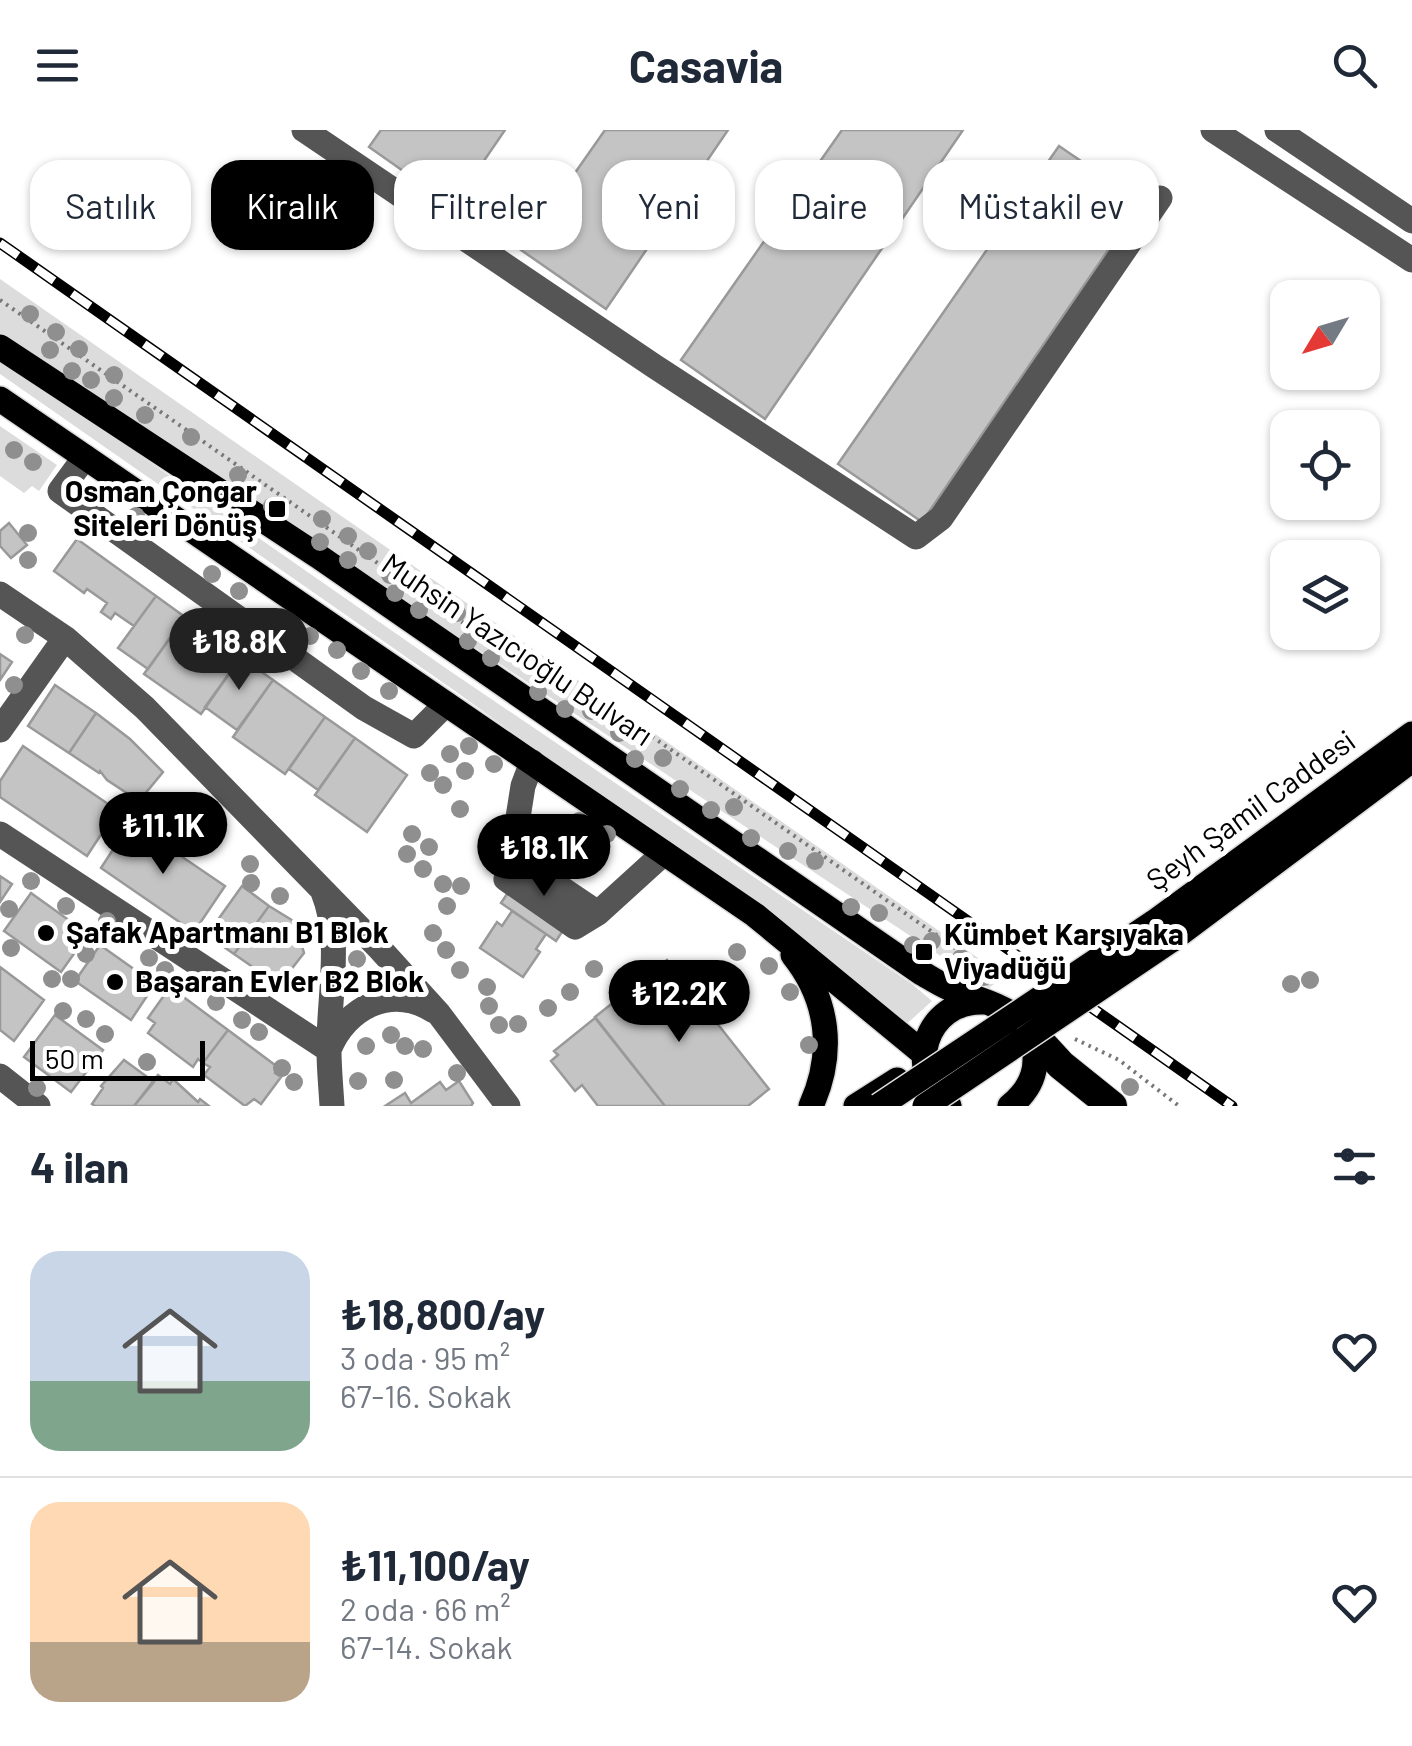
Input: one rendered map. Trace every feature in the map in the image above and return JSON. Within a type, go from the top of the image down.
[{"type":"highway","name":"Muhsin Yazıcıoğlu Bulvarı","points":[[1027,1028],[1061,1065],[1112,1106]]},
{"type":"main road","name":"Muhsin Yazıcıoğlu Bulvarı","points":[[0,347],[334,568],[920,972],[945,987],[1002,994],[1027,1028]]},
{"type":"main road","points":[[0,399],[755,915],[923,1058]]},
{"type":"main road","name":"Şeyh Şamil Caddesi","points":[[879,1106],[1162,932],[1412,734]]},
{"type":"main road","name":"Şeyh Şamil Caddesi","points":[[925,1106],[1162,932],[1412,760]]},
{"type":"main road","points":[[755,915],[796,958],[820,998],[825,1018],[825,1061],[811,1106]]},
{"type":"main road","points":[[949,1106],[929,1084],[923,1058],[930,1031],[944,1014],[1002,994]]},
{"type":"main road","points":[[1010,1106],[1025,1092],[1033,1075],[1036,1056],[1027,1028]]},
{"type":"main road","points":[[856,1106],[923,1058]]},
{"type":"street","points":[[304,130],[916,537],[941,518],[1160,198]]},
{"type":"street","points":[[1213,130],[1412,260]]},
{"type":"street","points":[[1277,130],[1412,221]]},
{"type":"street","points":[[85,458],[60,490],[364,708],[414,736],[446,704]]},
{"type":"street","points":[[0,594],[65,638],[145,708],[439,1014],[508,1106]]},
{"type":"street","points":[[0,730],[65,638]]},
{"type":"street","points":[[532,762],[506,879],[575,927],[598,913],[664,852]]},
{"type":"street","points":[[0,834],[328,1050]]},
{"type":"street","points":[[322,890],[331,919],[328,1050],[332,1106]]},
{"type":"street","points":[[328,1050],[349,1017],[372,1003],[414,1001],[439,1014]]},
{"type":"street","points":[[5,1089],[38,1106]]},
{"type":"path","points":[[0,300],[544,679],[581,687],[1002,994]]},
{"type":"path","points":[[1070,1036],[1118,1060],[1179,1106]]},
{"type":"shaded area","points":[[0,279],[1004,976],[989,988],[0,333]]},
{"type":"shaded area","points":[[0,358],[932,1001],[901,1029],[745,900],[455,691],[0,374]]},
{"type":"shaded area","points":[[0,426],[57,465],[39,491],[32,486],[24,493],[0,476]]},
{"type":"building","points":[[381,130],[505,130],[484,160],[394,160],[394,165],[369,147]]},
{"type":"building","points":[[605,130],[728,130],[708,160],[602,160],[602,250],[646,250],[606,309],[521,250],[582,250],[582,163]]},
{"type":"building","points":[[842,130],[963,130],[942,160],[923,160],[923,188],[903,218],[903,160],[821,160]]},
{"type":"building","points":[[1059,146],[1080,160],[1049,160]]},
{"type":"building","points":[[758,250],[881,250],[765,419],[681,360]]},
{"type":"building","points":[[987,250],[1108,250],[922,522],[838,464]]},
{"type":"building","points":[[9,523],[27,545],[11,558],[0,546],[0,531]]},
{"type":"building","points":[[77,539],[156,596],[134,626],[115,613],[111,619],[101,612],[107,603],[87,589],[84,593],[54,571]]},
{"type":"building","points":[[156,596],[185,617],[148,669],[118,648]]},
{"type":"building","points":[[185,617],[241,657],[201,714],[144,674]]},
{"type":"building","points":[[0,654],[12,662],[0,680]]},
{"type":"building","points":[[241,657],[273,680],[237,730],[205,707]]},
{"type":"building","points":[[273,680],[325,717],[285,774],[233,737]]},
{"type":"building","points":[[55,685],[96,713],[69,753],[28,726]]},
{"type":"building","points":[[96,713],[163,772],[139,801],[69,753]]},
{"type":"building","points":[[325,717],[355,738],[318,790],[289,769]]},
{"type":"building","points":[[355,738],[407,775],[367,832],[315,795]]},
{"type":"building","points":[[23,746],[117,810],[87,856],[0,797],[0,781]]},
{"type":"building","points":[[131,822],[225,886],[194,932],[101,868]]},
{"type":"building","points":[[532,857],[587,894],[556,941],[501,903]]},
{"type":"building","points":[[0,876],[12,884],[0,902]]},
{"type":"building","points":[[242,886],[269,906],[234,954],[207,935]]},
{"type":"building","name":"Şafak Apartmanı B1 Blok","points":[[31,893],[88,934],[61,972],[4,931]]},
{"type":"building","points":[[269,906],[295,922],[304,953],[279,985],[234,954]]},
{"type":"building","points":[[512,911],[546,934],[536,949],[540,952],[523,977],[480,948],[497,922],[502,926]]},
{"type":"building","name":"Başaran Evler B2 Blok","points":[[100,945],[155,984],[131,1020],[75,981]]},
{"type":"building","points":[[667,960],[769,1089],[748,1106],[665,1106],[595,1017]]},
{"type":"building","points":[[0,967],[44,1000],[14,1041],[0,1030]]},
{"type":"building","points":[[170,987],[228,1030],[203,1063],[198,1059],[193,1067],[148,1033],[155,1023],[148,1018]]},
{"type":"building","points":[[55,1015],[103,1050],[71,1092],[24,1057]]},
{"type":"building","points":[[595,1018],[665,1106],[598,1106],[582,1085],[575,1091],[551,1061],[558,1055],[554,1051]]},
{"type":"building","points":[[228,1030],[279,1068],[275,1073],[281,1077],[261,1104],[254,1099],[245,1106],[204,1075],[210,1067],[203,1063]]},
{"type":"building","points":[[124,1060],[154,1082],[134,1106],[92,1104],[101,1086]]},
{"type":"building","points":[[158,1075],[170,1084],[173,1079],[198,1102],[200,1099],[209,1106],[134,1106]]},
{"type":"building","points":[[459,1081],[473,1103],[471,1106],[385,1106],[405,1093],[411,1103],[440,1082],[446,1090]]},
{"type":"railway","points":[[0,243],[1232,1106]]},
{"type":"place","name":"Osman Çongar Siteleri Dönüş","points":[[277,509]]},
{"type":"place","name":"Şafak Apartmanı B1 Blok","points":[[46,933]]},
{"type":"place","name":"Kümbet Karşıyaka Viyadüğü","points":[[924,952]]},
{"type":"place","name":"Başaran Evler B2 Blok","points":[[115,982]]}]
